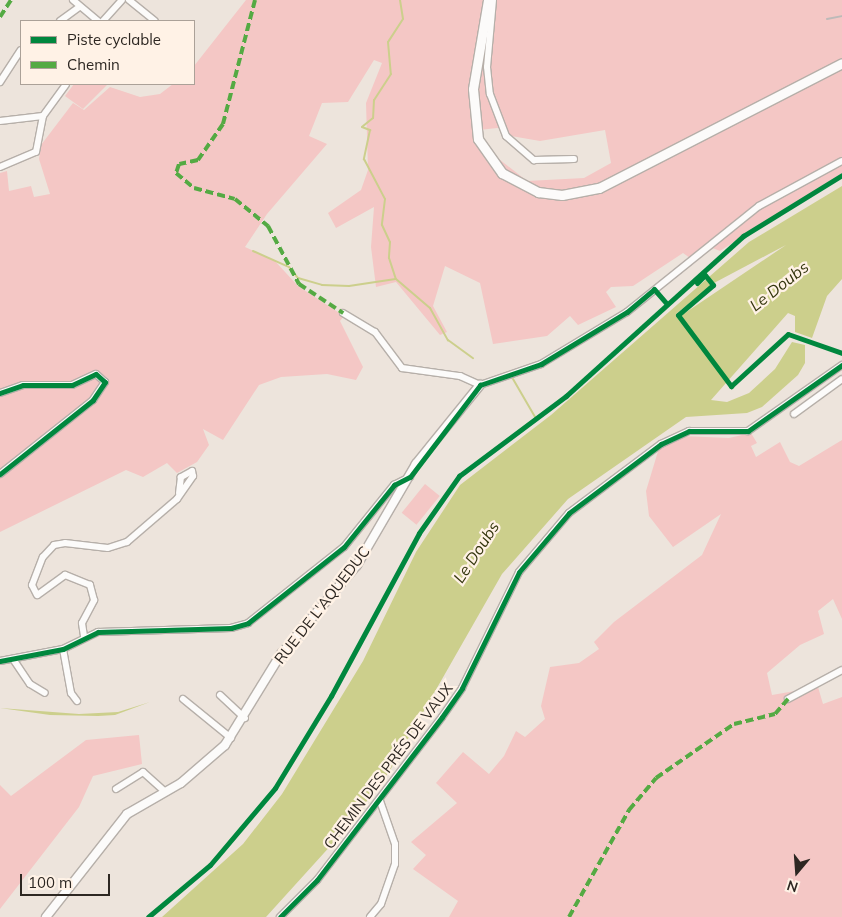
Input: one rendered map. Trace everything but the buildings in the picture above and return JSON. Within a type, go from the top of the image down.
[{"type":"main road","points":[[488,0],[474,76],[475,124],[492,163],[525,188],[562,195],[599,188],[842,63]]},
{"type":"street","points":[[73,0],[78,7],[97,20]]},
{"type":"street","points":[[104,20],[122,0]]},
{"type":"street","points":[[129,0],[153,20]]},
{"type":"street","points":[[493,0],[487,67],[490,94],[506,136],[534,160],[574,159]]},
{"type":"street","points":[[61,20],[78,7]]},
{"type":"street","points":[[0,82],[20,52]]},
{"type":"street","points":[[0,167],[36,152],[43,116],[65,85]]},
{"type":"street","points":[[0,120],[43,116]]},
{"type":"street","points":[[343,312],[375,332],[402,368],[460,376],[480,384],[541,364],[628,312],[759,206],[842,161]]},
{"type":"street","name":"CHEMIN DES PRÉS DE VAUX","points":[[280,917],[317,880],[380,801],[462,688],[519,572],[569,512],[661,444],[689,431],[748,431],[842,365]]},
{"type":"street","points":[[0,393],[23,385],[72,385],[96,374],[105,382],[92,400],[0,474]]},
{"type":"street","points":[[794,414],[842,379]]},
{"type":"street","name":"RUE DE L'AQUEDUC","points":[[46,917],[127,814],[165,792],[212,760],[231,738],[281,654],[357,565],[410,477],[480,384]]},
{"type":"street","points":[[0,661],[63,649],[84,636],[248,623],[344,547],[394,485],[410,477]]},
{"type":"street","points":[[84,636],[82,623],[94,600],[90,585],[65,576],[37,595],[32,585],[43,557],[54,545],[65,543],[118,546],[168,509],[179,493]]},
{"type":"street","points":[[63,649],[71,693],[77,701]]},
{"type":"street","points":[[13,659],[30,684],[45,693]]},
{"type":"street","points":[[788,699],[842,670]]},
{"type":"street","points":[[220,695],[244,718]]},
{"type":"street","points":[[183,699],[231,738]]},
{"type":"street","points":[[116,789],[143,772],[165,792]]},
{"type":"street","points":[[370,917],[384,896],[395,864],[395,844],[380,801]]},
{"type":"shaded area","points":[[246,0],[842,0],[842,173],[720,251],[705,245],[690,258],[683,253],[633,286],[611,287],[606,292],[616,307],[578,325],[570,316],[547,336],[493,344],[480,283],[445,266],[433,306],[447,332],[440,335],[396,282],[376,287],[371,247],[374,207],[336,228],[328,213],[361,190],[368,170],[366,103],[382,63],[374,60],[348,102],[322,103],[309,136],[327,144],[267,214],[245,247],[274,260],[298,286],[344,316],[340,321],[363,367],[356,380],[327,374],[281,377],[259,385],[223,440],[203,429],[209,445],[197,462],[177,473],[167,463],[143,477],[126,470],[0,532],[0,173],[7,171],[9,191],[31,186],[34,197],[50,194],[39,159],[41,145],[73,103],[84,110],[110,87],[140,97],[160,94],[172,85],[195,85],[195,65]],"holes":[[[506,127],[511,136],[540,141],[605,130],[611,163],[584,178],[527,181],[490,152],[479,130]]]},
{"type":"shaded area","points":[[73,85],[107,85],[83,109],[65,96]]},
{"type":"shaded area","points":[[751,433],[757,443],[751,446],[756,457],[780,442],[790,462],[799,466],[842,440],[842,619],[833,599],[818,611],[824,634],[800,645],[767,673],[772,695],[818,687],[823,704],[842,697],[842,917],[449,917],[458,901],[413,869],[426,855],[411,842],[457,803],[436,783],[463,752],[489,774],[504,756],[516,731],[525,737],[545,719],[541,706],[550,667],[579,663],[599,649],[594,642],[614,622],[702,555],[721,514],[673,547],[649,516],[646,491],[659,448],[682,436],[729,438]]},
{"type":"shaded area","points":[[425,484],[440,496],[416,525],[402,513]]},
{"type":"shaded area","points":[[139,735],[142,764],[93,776],[79,807],[0,909],[0,785],[11,796],[86,740]]},
{"type":"water","name":"Le Doubs","points":[[842,186],[842,279],[827,296],[812,338],[795,332],[795,316],[788,313],[711,400],[727,402],[749,393],[775,369],[792,342],[805,345],[805,363],[798,375],[762,407],[747,413],[686,417],[568,499],[502,574],[389,772],[343,832],[266,917],[162,917],[243,844],[282,794],[363,661],[416,552],[460,485],[551,415],[749,242]],"holes":[[[786,245],[685,313],[676,314],[714,283]]]},
{"type":"water","points":[[150,702],[115,715],[98,716],[50,715],[0,708],[79,714],[118,712]]},
{"type":"waterway","points":[[400,0],[403,19],[388,42],[391,74],[374,100],[373,118],[362,127],[370,130],[364,159],[385,199],[382,225],[390,242],[389,258],[396,279],[430,308],[448,340],[473,358]]},
{"type":"waterway","points":[[253,251],[289,267],[298,278],[322,285],[349,286],[395,279]]},
{"type":"waterway","points":[[513,379],[535,417]]},
{"type":"railway","points":[[827,19],[842,16]]},
{"type":"marked path","points":[[0,17],[11,0]]},
{"type":"marked path","points":[[255,0],[223,124],[198,160],[179,164],[176,173],[194,188],[235,199],[268,226],[299,284],[343,313]]},
{"type":"marked path","points":[[569,917],[629,810],[656,778],[734,724],[775,714],[788,699]]},
{"type":"cycle path","points":[[148,917],[210,865],[275,788],[331,696],[419,533],[459,476],[566,396],[743,236],[842,175]]},
{"type":"cycle path","points":[[697,283],[705,275],[713,285],[678,315],[731,386],[788,334],[842,353]]},
{"type":"cycle path","points":[[0,661],[63,649],[98,632],[231,628],[248,623],[344,547],[394,485],[410,477],[480,385],[541,364],[627,312],[654,289],[666,303]]},
{"type":"cycle path","points":[[280,917],[317,880],[442,717],[462,688],[519,572],[569,513],[661,444],[689,431],[748,431],[842,365]]},
{"type":"cycle path","points":[[0,393],[23,385],[72,385],[96,374],[105,382],[93,400],[0,474]]}]
